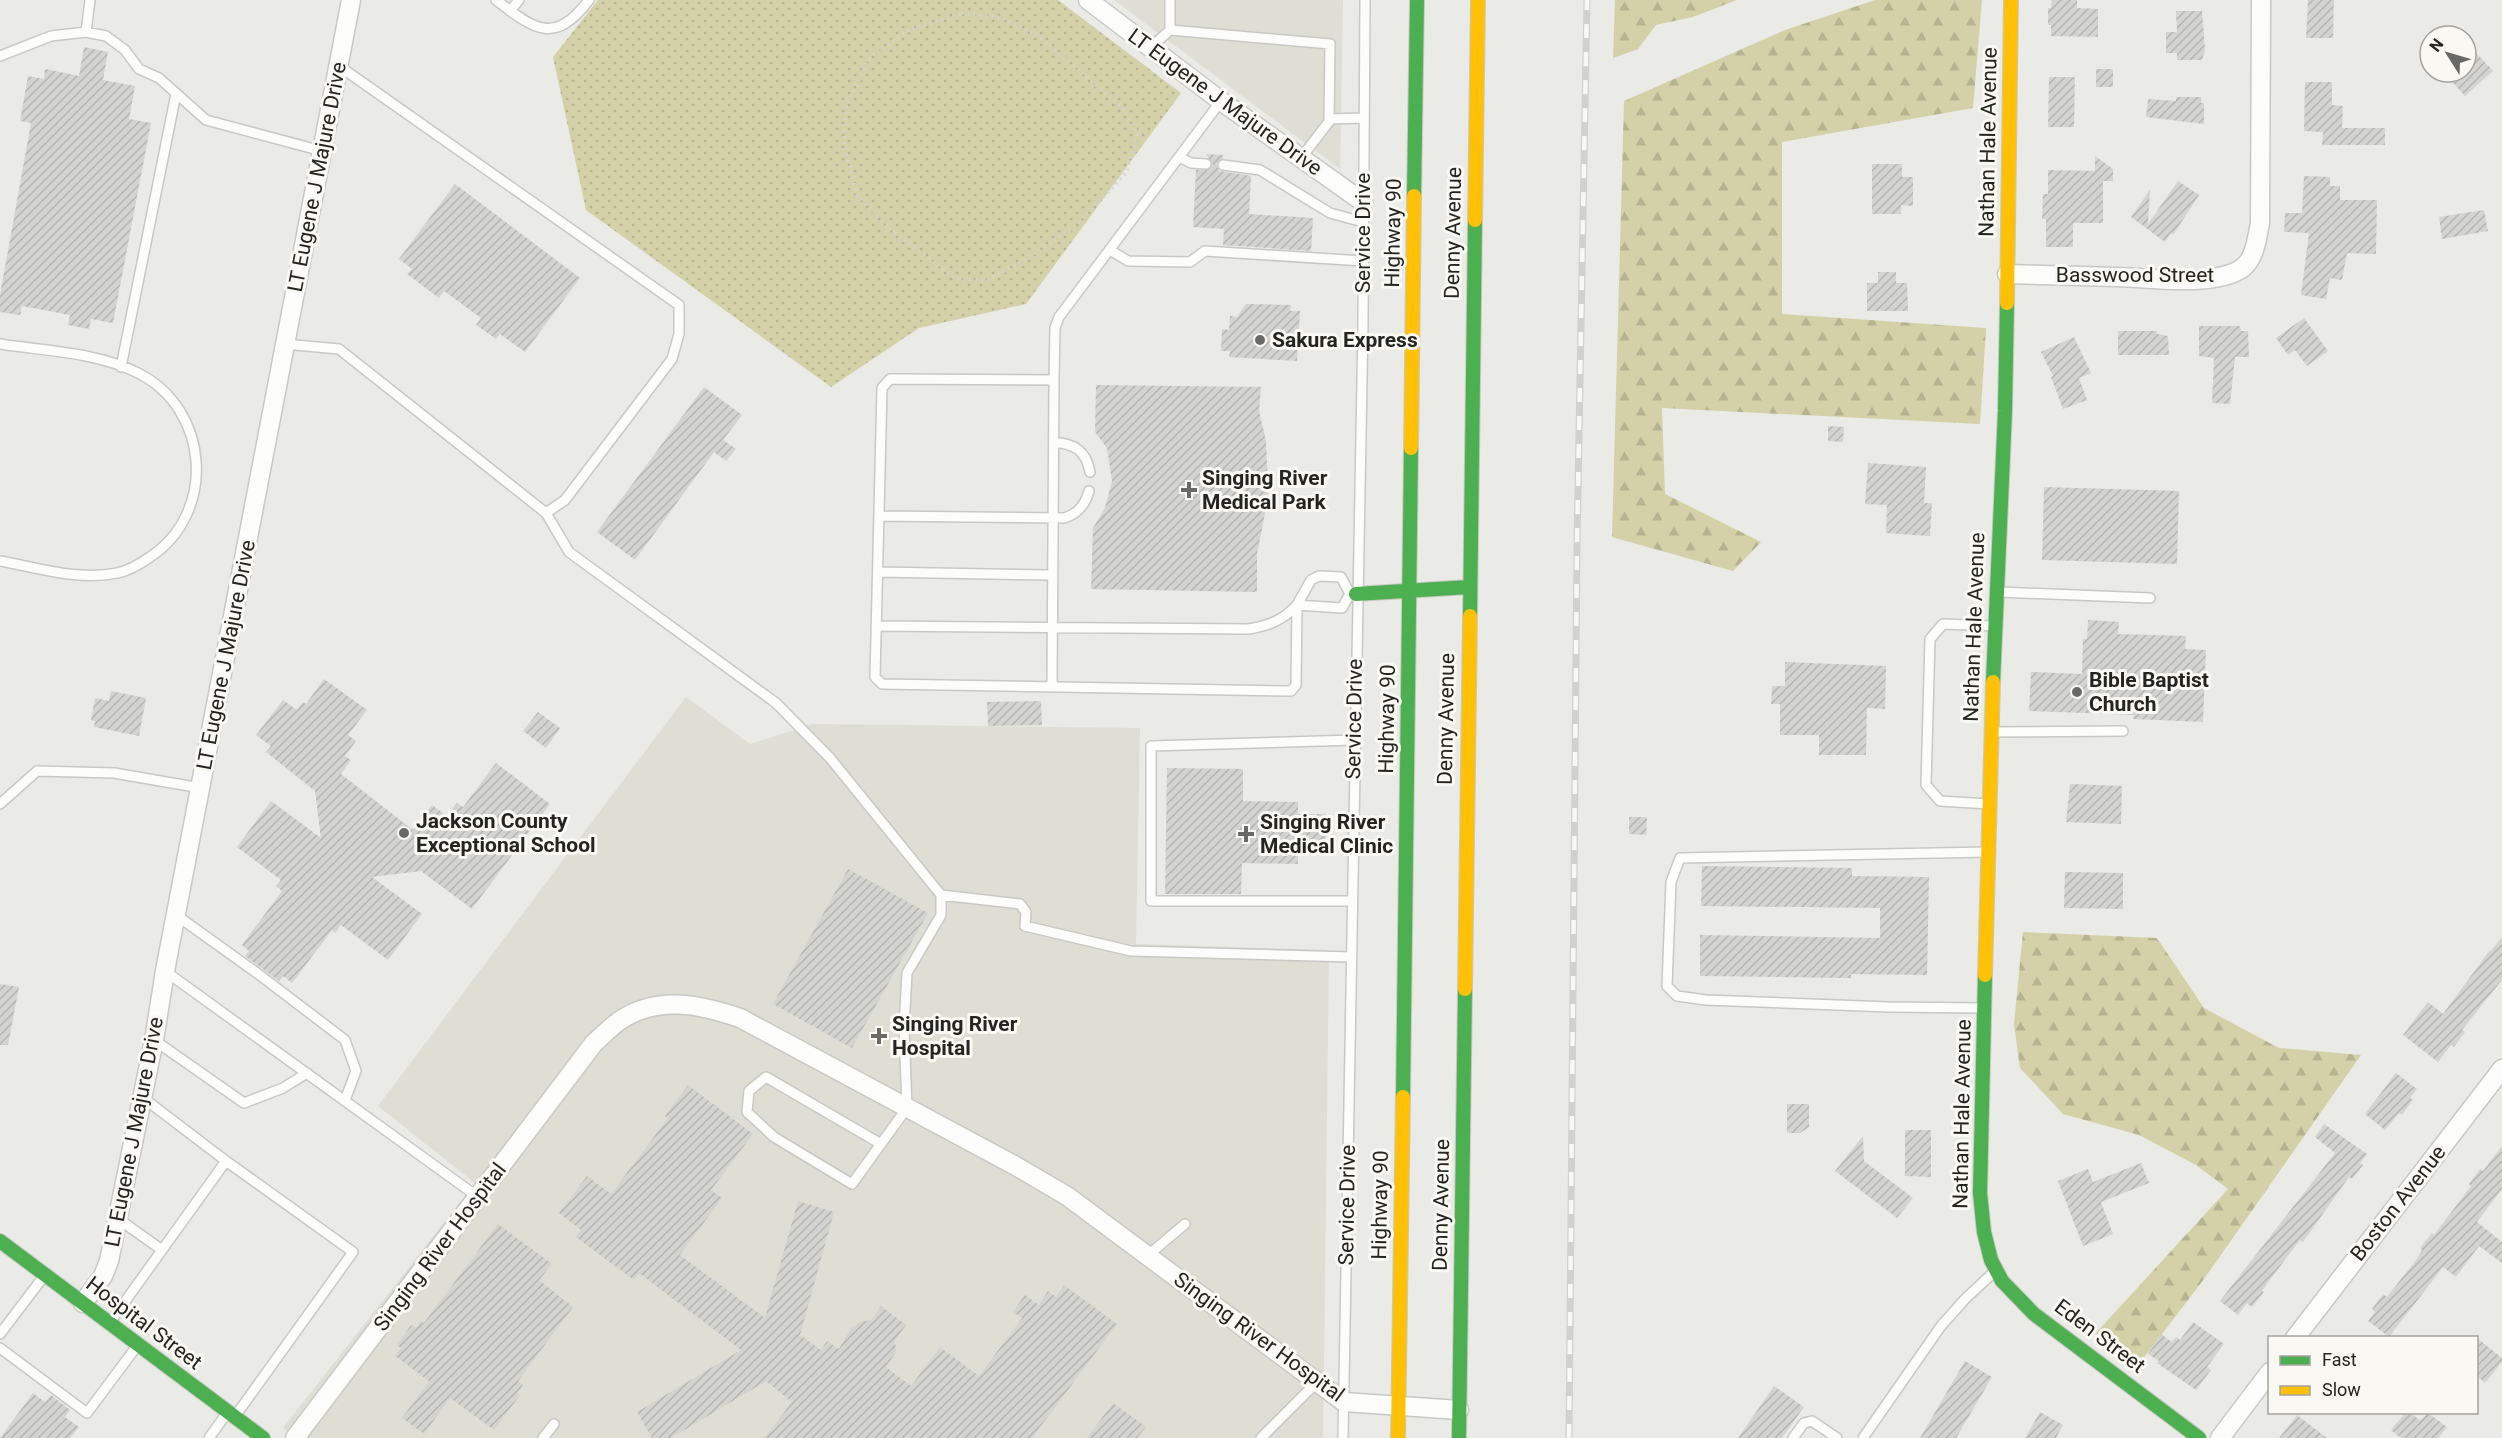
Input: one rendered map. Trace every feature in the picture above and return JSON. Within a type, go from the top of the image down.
[{"type":"main road","name":"Highway 90","points":[[1398,1438],[1418,0]]},
{"type":"main road","name":"Denny Avenue","points":[[1459,1438],[1478,0]]},
{"type":"main road","name":"Nathan Hale Avenue","points":[[1989,1255],[1980,1193],[1991,732],[2005,411],[2011,0]]},
{"type":"main road","points":[[1353,594],[1469,587]]},
{"type":"main road","name":"Hospital Street","points":[[0,1241],[264,1438]]},
{"type":"main road","name":"Eden Street","points":[[1989,1255],[2007,1287],[2035,1313],[2199,1438]]},
{"type":"street","name":"LT Eugene J Majure Drive","points":[[83,1303],[103,1276],[109,1260],[154,1040],[165,971],[351,0]]},
{"type":"street","name":"LT Eugene J Majure Drive","points":[[1088,0],[1221,101],[1364,202]]},
{"type":"street","name":"Basswood Street","points":[[2007,274],[2183,279],[2213,278],[2230,274],[2243,267],[2250,258],[2260,224],[2261,0]]},
{"type":"street","name":"Singing River Hospital","points":[[295,1438],[594,1043],[634,1013],[680,1004],[705,1006],[740,1018],[1014,1165],[1067,1196],[1344,1402],[1459,1410]]},
{"type":"street","name":"Boston Avenue","points":[[2297,1336],[2502,1069]]},
{"type":"street","points":[[2220,1438],[2268,1375]]},
{"type":"lane","points":[[86,32],[90,0]]},
{"type":"lane","points":[[496,0],[534,26],[548,29],[565,26],[576,17],[589,0]]},
{"type":"lane","points":[[510,11],[519,0]]},
{"type":"lane","points":[[1170,0],[1170,30]]},
{"type":"lane","name":"Service Drive","points":[[1343,1438],[1354,740],[1353,594],[1363,261],[1365,0]]},
{"type":"lane","points":[[1150,48],[1170,30],[1330,44],[1329,119],[1331,119]]},
{"type":"lane","points":[[0,56],[51,36],[86,32],[106,36],[125,50],[139,69],[159,78],[206,120],[322,150]]},
{"type":"lane","points":[[339,66],[679,305],[679,334],[672,359],[564,500],[546,513]]},
{"type":"lane","points":[[121,367],[176,94]]},
{"type":"lane","points":[[1052,687],[1054,380],[1057,322],[1221,101]]},
{"type":"lane","points":[[1331,119],[1364,118]]},
{"type":"lane","points":[[1301,158],[1331,119]]},
{"type":"lane","points":[[1179,157],[1191,163],[1206,164]]},
{"type":"lane","points":[[1223,165],[1260,170],[1330,213],[1363,222]]},
{"type":"lane","points":[[1110,250],[1128,261],[1190,262],[1205,251],[1363,261]]},
{"type":"lane","points":[[0,344],[96,359],[138,373],[162,390],[180,408],[191,431],[196,461],[191,506],[178,531],[160,550],[141,564],[118,573],[89,576],[0,561]]},
{"type":"lane","points":[[284,344],[339,349],[546,513],[569,552],[776,703],[830,758],[940,895],[941,915],[907,973],[904,1028],[907,1108],[852,1184],[774,1137],[747,1113],[749,1091],[766,1077],[880,1144]]},
{"type":"lane","points":[[876,626],[1248,629],[1264,627],[1278,621],[1298,606],[1342,608],[1353,594],[1341,577],[1318,576],[1311,580],[1298,606],[1296,684],[1292,691],[882,684],[875,677],[876,626],[878,572],[882,388],[884,383],[890,379],[1054,380]]},
{"type":"lane","points":[[1054,442],[1070,443],[1078,448],[1084,454],[1090,472]]},
{"type":"lane","points":[[879,516],[1064,518],[1077,512],[1089,491]]},
{"type":"lane","points":[[878,572],[1052,574]]},
{"type":"lane","points":[[1997,592],[2150,598]]},
{"type":"lane","points":[[1989,804],[1940,801],[1926,785],[1930,639],[1943,624],[1995,626]]},
{"type":"lane","points":[[1991,732],[2123,731]]},
{"type":"lane","points":[[1352,901],[1151,902],[1151,746],[1354,740]]},
{"type":"lane","points":[[0,804],[37,771],[114,773],[201,788]]},
{"type":"lane","points":[[1985,1008],[1706,1000],[1677,996],[1667,986],[1671,882],[1680,858],[1988,852]]},
{"type":"lane","points":[[940,895],[1020,904],[1026,912],[1025,926],[1131,951],[1351,957]]},
{"type":"lane","points":[[176,915],[345,1040],[356,1071],[345,1100]]},
{"type":"lane","points":[[165,971],[478,1197]]},
{"type":"lane","points":[[154,1040],[244,1103],[283,1088],[307,1073]]},
{"type":"lane","points":[[142,1097],[226,1161],[353,1252],[232,1414],[210,1438]]},
{"type":"lane","points":[[110,1323],[226,1161]]},
{"type":"lane","points":[[117,1218],[162,1250]]},
{"type":"lane","points":[[1147,1256],[1185,1224]]},
{"type":"lane","points":[[1863,1438],[1941,1326],[1996,1270]]},
{"type":"lane","points":[[0,1334],[45,1275]]},
{"type":"lane","points":[[0,1348],[87,1413],[139,1344]]},
{"type":"lane","points":[[1261,1438],[1316,1383]]},
{"type":"lane","points":[[1792,1438],[1804,1423],[1812,1421],[1837,1438]]},
{"type":"lane","points":[[543,1438],[554,1424]]},
{"type":"path","points":[[962,13],[1001,18],[1040,37],[1123,108],[1137,135],[1126,173],[1077,225],[1027,259],[985,281],[955,278],[891,230],[857,196],[844,145],[847,104],[870,57],[911,29],[962,13]]},
{"type":"shaded area","points":[[1114,0],[1343,0],[1340,169]]},
{"type":"shaded area","name":"Singing River Hospital","points":[[686,697],[750,744],[813,724],[1140,728],[1136,944],[1329,950],[1323,1438],[296,1438],[283,1428],[475,1183],[378,1106]]},
{"type":"green space","points":[[598,0],[1058,0],[1181,93],[1026,304],[919,328],[831,387],[586,210],[553,57]]},
{"type":"green space","points":[[1615,0],[1737,0],[1693,17],[1656,25],[1638,49],[1613,58]]},
{"type":"green space","points":[[1875,0],[1982,0],[1973,108],[1782,142],[1782,314],[1986,328],[1980,424],[1662,408],[1665,494],[1761,542],[1733,571],[1612,537],[1624,101],[1785,30]]},
{"type":"green space","points":[[2023,932],[2157,938],[2204,1008],[2279,1048],[2361,1055],[2204,1279],[2140,1363],[2095,1334],[2228,1189],[2196,1165],[2139,1135],[2063,1114],[2020,1068],[2014,1024]]},
{"type":"building","points":[[2052,0],[2077,0],[2077,8],[2098,9],[2098,37],[2051,36],[2051,25],[2048,25],[2048,8],[2051,8]]},
{"type":"building","points":[[2308,0],[2334,0],[2333,38],[2306,38]]},
{"type":"building","points":[[2176,11],[2202,11],[2205,50],[2202,60],[2177,60],[2177,53],[2166,53],[2166,32],[2177,32]]},
{"type":"building","points":[[84,47],[108,52],[103,80],[135,86],[129,119],[151,123],[113,323],[91,319],[89,329],[68,325],[70,315],[22,306],[20,315],[0,312],[0,295],[31,123],[20,121],[28,76],[44,79],[45,69],[79,76]]},
{"type":"building","points":[[2478,55],[2493,71],[2465,96],[2454,84],[2478,84]]},
{"type":"building","points":[[2096,69],[2113,69],[2113,87],[2096,87]]},
{"type":"building","points":[[2049,77],[2075,77],[2074,127],[2048,127]]},
{"type":"building","points":[[2305,82],[2332,82],[2332,105],[2343,106],[2342,128],[2385,128],[2385,145],[2322,145],[2323,132],[2304,131]]},
{"type":"building","points":[[2176,97],[2201,97],[2201,103],[2204,103],[2204,124],[2146,117],[2148,99],[2176,101]]},
{"type":"building","points":[[1206,154],[1223,155],[1223,158],[1216,164],[1219,171],[1251,176],[1249,214],[1313,218],[1311,251],[1223,245],[1224,229],[1193,227],[1196,170],[1208,170],[1213,165]]},
{"type":"building","points":[[2095,156],[2113,169],[2113,181],[2103,181],[2103,223],[2073,223],[2073,247],[2046,247],[2046,219],[2042,219],[2043,194],[2048,194],[2048,170],[2095,171]]},
{"type":"building","points":[[1872,164],[1902,164],[1902,177],[1913,177],[1913,206],[1901,205],[1901,214],[1872,214]]},
{"type":"building","points":[[2304,176],[2330,177],[2330,186],[2340,186],[2340,200],[2377,200],[2376,254],[2347,253],[2342,280],[2330,278],[2326,299],[2301,295],[2309,233],[2284,232],[2285,213],[2302,213]]},
{"type":"building","points":[[2178,181],[2199,195],[2173,235],[2171,233],[2165,242],[2131,217],[2150,190],[2148,224]]},
{"type":"building","points":[[455,184],[580,278],[525,352],[500,334],[496,339],[476,325],[481,318],[444,291],[439,298],[407,274],[412,269],[399,259]]},
{"type":"building","points":[[2484,210],[2488,231],[2442,239],[2439,217]]},
{"type":"building","points":[[1878,272],[1896,272],[1896,283],[1907,283],[1908,311],[1867,311],[1867,283],[1878,283]]},
{"type":"building","name":"Sakura Express","points":[[1246,304],[1291,305],[1290,311],[1300,311],[1297,361],[1229,357],[1230,351],[1221,351],[1222,329],[1229,330],[1230,316],[1237,317]]},
{"type":"building","points":[[2304,318],[2328,351],[2307,366],[2295,350],[2288,355],[2276,338]]},
{"type":"building","points":[[2199,326],[2240,326],[2241,331],[2248,331],[2249,357],[2235,357],[2230,404],[2212,403],[2214,358],[2199,356]]},
{"type":"building","points":[[2118,331],[2157,331],[2157,334],[2168,336],[2169,355],[2118,355]]},
{"type":"building","points":[[2074,337],[2091,373],[2079,378],[2087,400],[2063,409],[2051,377],[2053,376],[2041,352]]},
{"type":"building","name":"Singing River Medical Park","points":[[1096,385],[1261,387],[1259,411],[1266,441],[1268,486],[1257,554],[1257,592],[1091,589],[1093,528],[1105,508],[1112,481],[1107,448],[1095,432]]},
{"type":"building","points":[[704,387],[742,415],[723,440],[736,449],[726,461],[714,452],[635,560],[597,532]]},
{"type":"building","points":[[1828,426],[1844,427],[1843,442],[1828,441]]},
{"type":"building","points":[[1868,463],[1926,467],[1924,503],[1932,503],[1930,536],[1886,533],[1887,505],[1865,504]]},
{"type":"building","points":[[2044,487],[2179,491],[2177,564],[2042,560]]},
{"type":"building","points":[[2088,620],[2119,622],[2118,634],[2186,636],[2185,649],[2206,650],[2203,722],[2133,719],[2134,715],[2029,711],[2031,672],[2082,674],[2083,639],[2087,639]]},
{"type":"building","points":[[1785,662],[1886,666],[1885,709],[1867,708],[1866,755],[1819,755],[1819,735],[1780,735],[1780,704],[1771,704],[1772,686],[1785,686]]},
{"type":"building","points":[[324,679],[367,710],[348,735],[356,741],[345,756],[351,760],[341,774],[413,830],[432,805],[447,816],[457,803],[463,807],[496,763],[550,804],[472,909],[421,871],[372,877],[422,914],[388,960],[341,925],[335,933],[332,930],[292,983],[283,976],[279,981],[245,956],[249,951],[242,945],[282,891],[276,886],[281,880],[237,847],[271,801],[321,838],[315,791],[266,752],[271,746],[256,735],[283,700],[297,710],[303,702],[306,704]]},
{"type":"building","points":[[111,691],[146,698],[139,736],[94,727],[95,721],[91,720],[95,698],[109,701]]},
{"type":"building","points":[[1041,701],[1042,725],[988,726],[987,702]]},
{"type":"building","points":[[538,712],[560,728],[546,748],[523,731]]},
{"type":"building","name":"Singing River Medical Clinic","points":[[1167,768],[1243,769],[1243,801],[1298,802],[1298,814],[1326,814],[1326,855],[1298,854],[1298,864],[1242,863],[1241,894],[1165,894]]},
{"type":"building","points":[[2070,784],[2122,786],[2121,824],[2066,822]]},
{"type":"building","points":[[1629,817],[1647,817],[1646,835],[1629,834]]},
{"type":"building","points":[[1702,866],[1852,868],[1852,876],[1929,877],[1927,975],[1851,974],[1851,978],[1700,976],[1700,935],[1880,938],[1880,908],[1701,906]]},
{"type":"building","points":[[848,869],[928,913],[852,1048],[773,1004]]},
{"type":"building","points":[[2065,872],[2123,873],[2123,909],[2064,908]]},
{"type":"building","points":[[2502,937],[2502,980],[2462,1030],[2465,1032],[2454,1047],[2451,1045],[2438,1062],[2403,1035],[2428,1002],[2443,1014]]},
{"type":"building","points":[[0,984],[19,987],[8,1045],[0,1045]]},
{"type":"building","points":[[2396,1073],[2417,1089],[2410,1098],[2413,1100],[2402,1115],[2399,1113],[2385,1130],[2365,1114]]},
{"type":"building","points":[[688,1085],[753,1134],[711,1190],[722,1198],[680,1255],[765,1318],[798,1201],[834,1212],[800,1335],[821,1350],[827,1341],[839,1349],[851,1328],[860,1322],[871,1320],[881,1306],[906,1325],[895,1340],[896,1352],[886,1367],[911,1386],[940,1347],[979,1376],[1022,1318],[1013,1312],[1025,1295],[1039,1305],[1048,1291],[1056,1297],[1064,1285],[1117,1324],[1032,1438],[764,1438],[792,1402],[766,1381],[671,1438],[652,1438],[637,1412],[741,1350],[639,1273],[634,1280],[576,1237],[581,1230],[559,1213],[587,1176],[611,1194],[668,1118],[665,1116]]},
{"type":"building","points":[[1787,1104],[1809,1104],[1809,1127],[1800,1133],[1787,1133]]},
{"type":"building","points":[[2324,1124],[2367,1154],[2360,1163],[2363,1165],[2352,1179],[2349,1177],[2303,1242],[2300,1240],[2252,1307],[2247,1303],[2238,1315],[2220,1301],[2335,1153],[2315,1137]]},
{"type":"building","points":[[1905,1130],[1931,1130],[1931,1177],[1905,1176]]},
{"type":"building","points":[[1863,1136],[1864,1161],[1913,1198],[1897,1218],[1835,1171]]},
{"type":"building","points":[[2502,1146],[2502,1189],[2477,1222],[2502,1242],[2502,1263],[2479,1246],[2456,1277],[2443,1267],[2388,1336],[2368,1321],[2375,1312],[2372,1309],[2383,1294],[2387,1297],[2416,1260],[2422,1250],[2420,1248],[2432,1233],[2434,1235],[2471,1186],[2469,1184],[2480,1169],[2483,1171]]},
{"type":"building","points":[[2141,1163],[2149,1183],[2101,1202],[2113,1234],[2083,1246],[2058,1181],[2088,1169],[2093,1182]]},
{"type":"building","points":[[498,1224],[552,1264],[539,1280],[573,1307],[518,1381],[523,1385],[517,1393],[520,1395],[494,1430],[450,1398],[424,1434],[402,1418],[429,1381],[395,1356],[401,1348],[397,1345],[411,1325],[416,1328],[421,1321],[424,1323]]},
{"type":"building","points":[[2193,1322],[2224,1344],[2207,1367],[2211,1370],[2196,1390],[2148,1354],[2161,1334],[2172,1342],[2176,1337],[2180,1340]]},
{"type":"building","points":[[2478,1339],[2502,1358],[2502,1362],[2485,1383],[2478,1377]]},
{"type":"building","points":[[1965,1361],[1992,1377],[1956,1438],[1920,1438]]},
{"type":"building","points":[[1774,1386],[1804,1407],[1782,1438],[1738,1438]]},
{"type":"building","points":[[33,1393],[45,1402],[51,1395],[70,1410],[65,1417],[79,1427],[70,1438],[0,1438]]},
{"type":"building","points":[[1113,1403],[1146,1427],[1137,1438],[1087,1438]]},
{"type":"building","points":[[2040,1412],[2063,1425],[2056,1438],[2025,1438]]},
{"type":"building","points":[[2404,1414],[2411,1414],[2420,1420],[2429,1414],[2447,1427],[2438,1438],[2401,1438],[2391,1430]]},
{"type":"building","points":[[2297,1415],[2327,1438],[2279,1438]]},
{"type":"railway","points":[[1569,1438],[1577,544],[1587,0]]},
{"type":"traffic: fast","points":[[1414,196],[1417,0]]},
{"type":"traffic: fast","points":[[1470,616],[1475,220]]},
{"type":"traffic: fast","points":[[1993,682],[2005,411],[2007,303]]},
{"type":"traffic: fast","points":[[1403,1097],[1411,448]]},
{"type":"traffic: fast","points":[[1356,594],[1469,587]]},
{"type":"traffic: fast","points":[[1985,975],[1980,1193],[1984,1232],[1991,1260],[2002,1281],[2034,1314],[2199,1438]]},
{"type":"traffic: fast","points":[[1459,1438],[1465,989]]},
{"type":"traffic: fast","points":[[0,1241],[263,1438]]},
{"type":"traffic: slow","points":[[1475,220],[1478,0]]},
{"type":"traffic: slow","points":[[2007,303],[2011,0]]},
{"type":"traffic: slow","points":[[1411,448],[1414,196]]},
{"type":"traffic: slow","points":[[1465,989],[1470,616]]},
{"type":"traffic: slow","points":[[1985,975],[1993,682]]},
{"type":"traffic: slow","points":[[1398,1438],[1403,1097]]},
{"type":"place","name":"Sakura Express","points":[[1260,340]]},
{"type":"place","name":"Singing River Medical Park","points":[[1189,490]]},
{"type":"place","name":"Bible Baptist Church","points":[[2077,692]]},
{"type":"place","name":"Jackson County Exceptional School","points":[[404,833]]},
{"type":"place","name":"Singing River Medical Clinic","points":[[1246,834]]},
{"type":"place","name":"Singing River Hospital","points":[[879,1036]]}]
